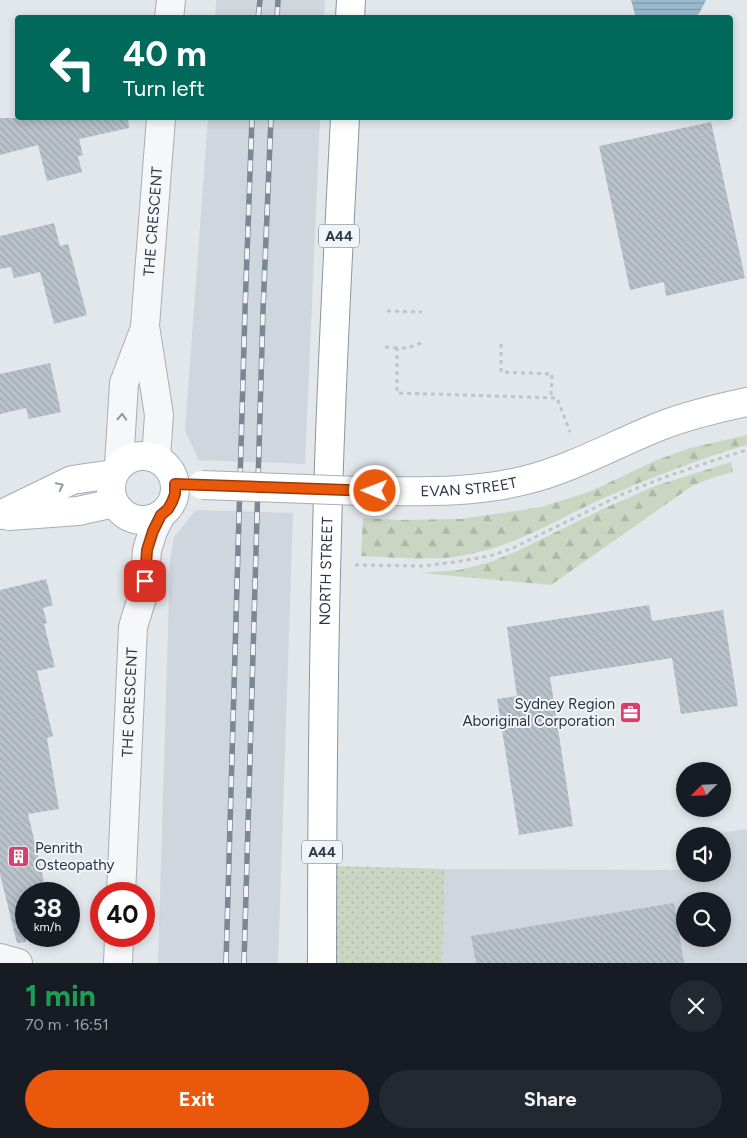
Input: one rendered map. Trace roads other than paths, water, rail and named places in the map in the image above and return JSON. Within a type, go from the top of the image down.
[{"type":"main road","points":[[350,15],[351,0]]},
{"type":"main road","name":"NORTH STREET","points":[[322,963],[323,699],[327,532],[333,354],[345,120]]},
{"type":"main road","name":"EVAN STREET","points":[[188,485],[422,491],[500,486],[552,472],[694,415],[747,402]]},
{"type":"main road","points":[[140,455],[148,456],[163,462],[173,476],[188,485],[175,494],[168,509],[161,515],[153,519],[135,519],[126,516],[114,503],[110,483],[116,469],[125,460],[140,455]]},
{"type":"main road","points":[[0,516],[72,480],[116,469]]},
{"type":"main road","points":[[0,516],[78,511],[114,503]]},
{"type":"street","points":[[169,15],[170,0]]},
{"type":"street","name":"THE CRESCENT","points":[[156,458],[159,415],[145,326],[162,120]]},
{"type":"street","name":"THE CRESCENT","points":[[116,469],[124,383],[145,326]]},
{"type":"street","name":"THE CRESCENT","points":[[122,882],[133,627],[144,591],[147,550],[161,515]]},
{"type":"street","points":[[118,963],[119,947]]},
{"type":"street","points":[[0,958],[18,963]]},
{"type":"water","points":[[631,0],[706,0],[698,15],[635,15]]},
{"type":"railway","points":[[258,15],[260,0]]},
{"type":"railway","points":[[277,15],[278,0]]},
{"type":"railway","points":[[226,963],[252,120]]},
{"type":"railway","points":[[244,963],[263,311],[271,120]]},
{"type":"place","name":"Sydney Region Aboriginal Corporation","points":[[631,713]]},
{"type":"place","name":"Penrith Osteopathy","points":[[19,857]]}]
